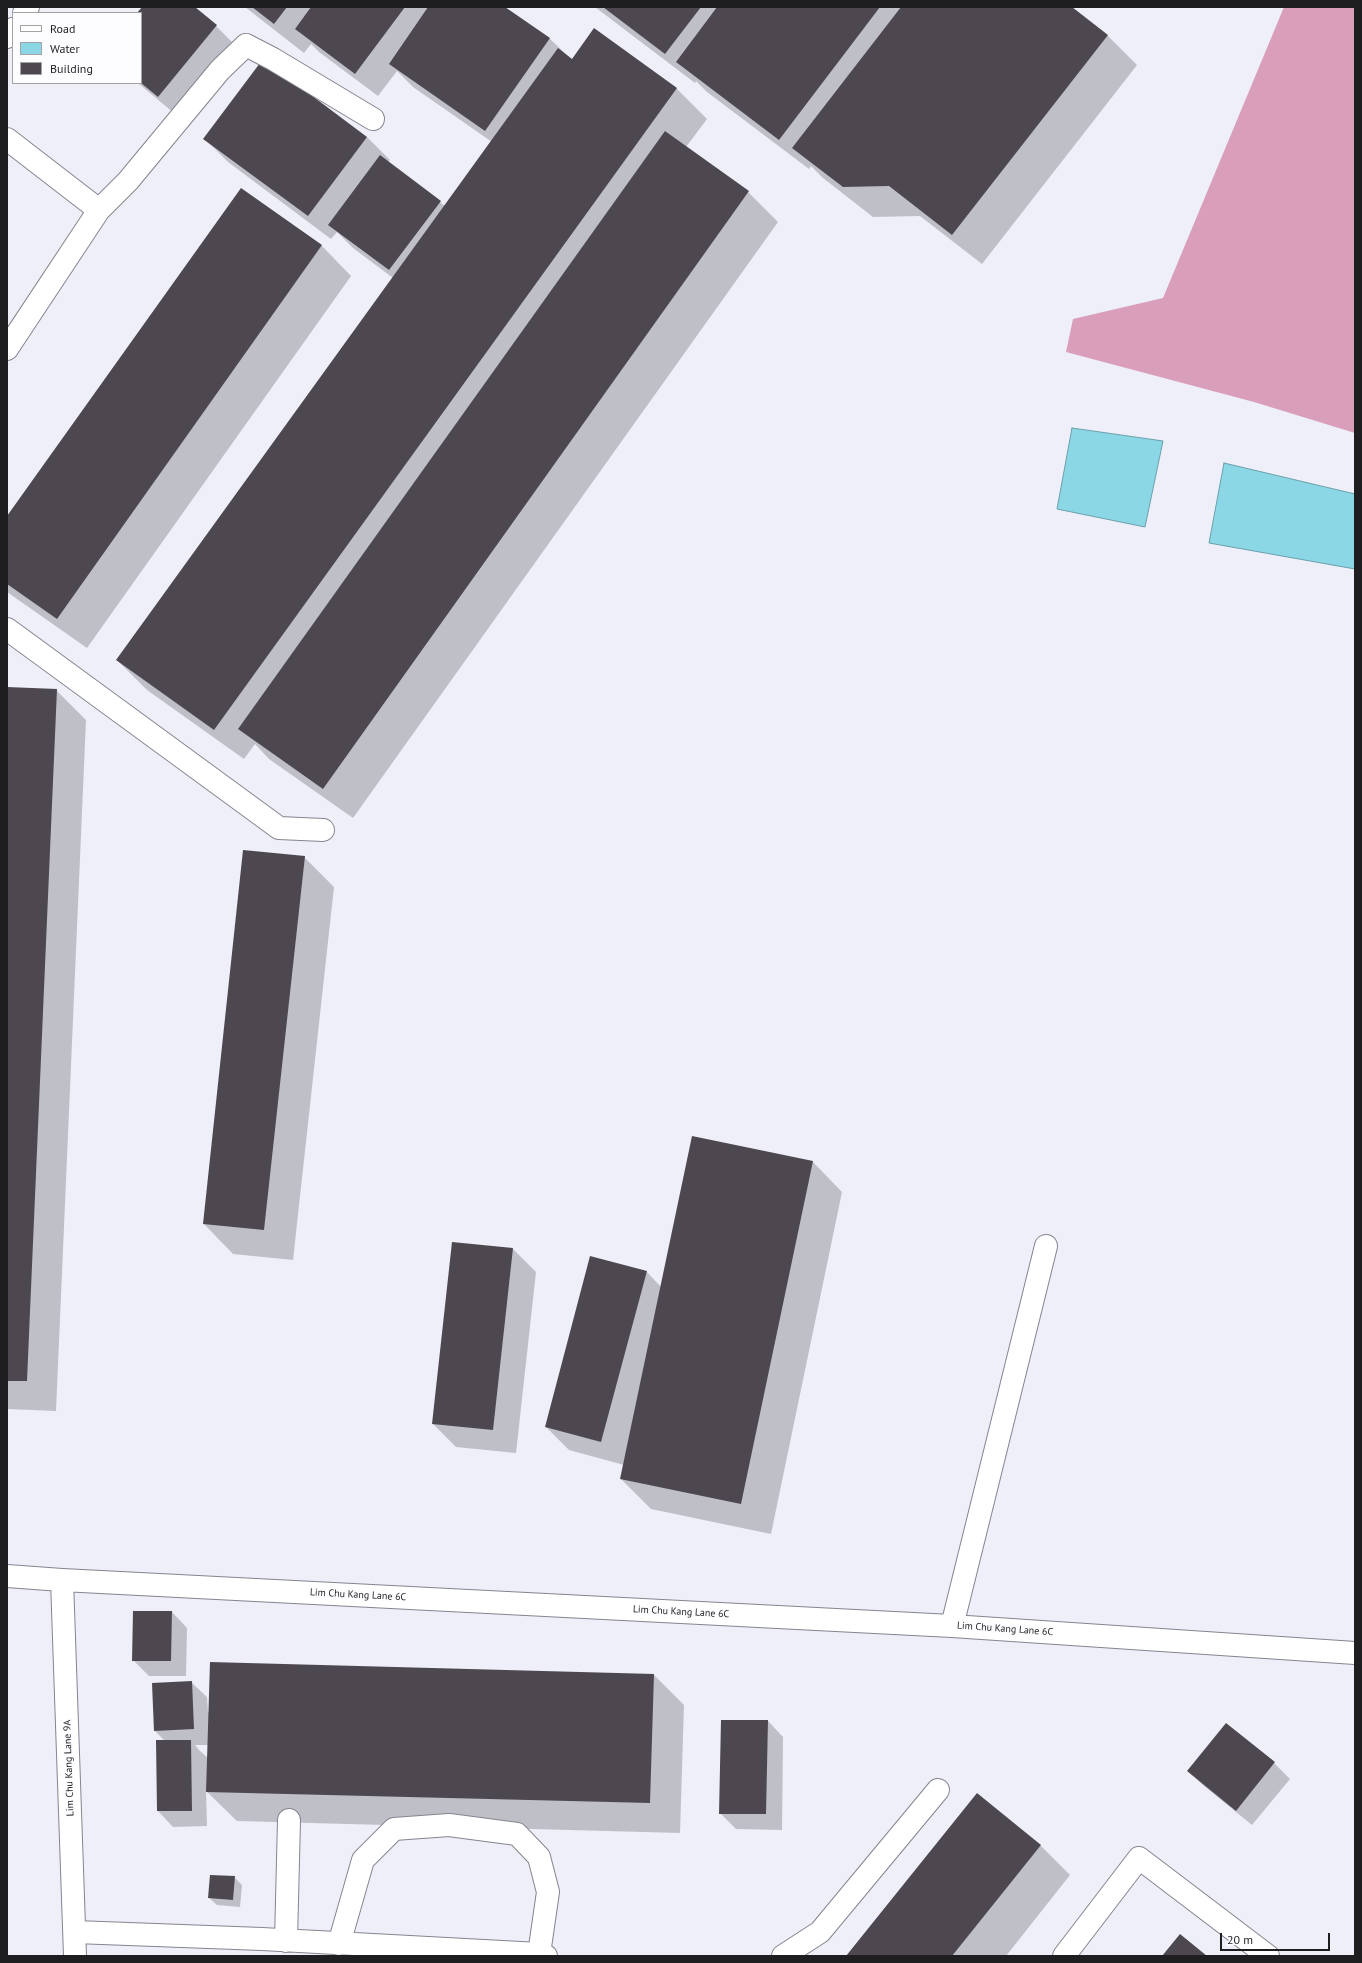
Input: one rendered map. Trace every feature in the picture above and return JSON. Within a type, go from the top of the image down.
[{"type":"street","points":[[7,349],[99,210],[128,181],[220,70],[246,45],[273,59],[372,119]]},
{"type":"street","points":[[7,139],[99,210]]},
{"type":"street","points":[[7,629],[279,828],[323,830]]},
{"type":"street","points":[[952,1626],[1046,1246]]},
{"type":"street","name":"Lim Chu Kang Lane 6C","points":[[7,1576],[952,1626],[1355,1653]]},
{"type":"street","name":"Lim Chu Kang Lane 9A","points":[[62,1580],[76,1956]]},
{"type":"street","points":[[784,1956],[820,1932],[938,1790]]},
{"type":"street","points":[[286,1941],[288,1820]]},
{"type":"street","points":[[75,1932],[262,1939],[286,1941],[339,1944],[542,1955],[548,1892],[539,1857],[517,1834],[450,1825],[394,1829],[363,1860],[339,1944]]},
{"type":"street","points":[[1064,1956],[1139,1858],[1268,1956]]},
{"type":"street","points":[[243,1956],[262,1939]]},
{"type":"shaded area","points":[[1284,7],[1355,7],[1355,433],[1254,402],[1066,352],[1073,319],[1163,298]]},
{"type":"water","points":[[1072,428],[1163,441],[1145,527],[1057,509]]},
{"type":"water","points":[[1224,463],[1355,494],[1355,569],[1209,543]]},
{"type":"building","points":[[142,7],[195,7],[217,25],[158,97],[142,84],[142,12],[138,12]]},
{"type":"building","points":[[252,7],[287,7],[274,24]]},
{"type":"building","points":[[311,7],[405,7],[355,74],[295,29]]},
{"type":"building","points":[[428,7],[505,7],[550,38],[485,131],[389,64]]},
{"type":"building","points":[[603,7],[701,7],[665,54]]},
{"type":"building","points":[[717,7],[880,7],[779,140],[676,62]]},
{"type":"building","points":[[901,7],[1072,7],[1108,35],[952,235],[889,186],[843,187],[792,148]]},
{"type":"building","points":[[594,28],[677,88],[214,730],[116,660],[558,48],[572,59]]},
{"type":"building","points":[[263,59],[367,137],[308,216],[203,139]]},
{"type":"building","points":[[665,131],[749,191],[323,789],[238,729]]},
{"type":"building","points":[[380,155],[441,201],[389,270],[328,225]]},
{"type":"building","points":[[241,188],[322,245],[57,619],[7,584],[7,516]]},
{"type":"building","points":[[7,687],[57,689],[27,1381],[7,1381]]},
{"type":"building","points":[[243,850],[305,856],[264,1230],[203,1224]]},
{"type":"building","points":[[692,1136],[813,1161],[741,1504],[620,1479]]},
{"type":"building","points":[[452,1242],[513,1248],[493,1430],[432,1424]]},
{"type":"building","points":[[590,1256],[647,1271],[601,1442],[545,1427]]},
{"type":"building","points":[[133,1611],[172,1611],[171,1661],[132,1661]]},
{"type":"building","points":[[210,1662],[654,1674],[650,1803],[206,1792]]},
{"type":"building","points":[[192,1681],[194,1729],[154,1731],[152,1683]]},
{"type":"building","points":[[721,1720],[768,1720],[766,1814],[719,1814]]},
{"type":"building","points":[[1226,1723],[1275,1762],[1236,1811],[1187,1771]]},
{"type":"building","points":[[156,1740],[191,1740],[192,1811],[157,1811]]},
{"type":"building","points":[[977,1793],[1041,1845],[952,1956],[846,1956]]},
{"type":"building","points":[[210,1875],[235,1876],[233,1900],[208,1898]]},
{"type":"building","points":[[1180,1934],[1207,1956],[1162,1956]]}]
